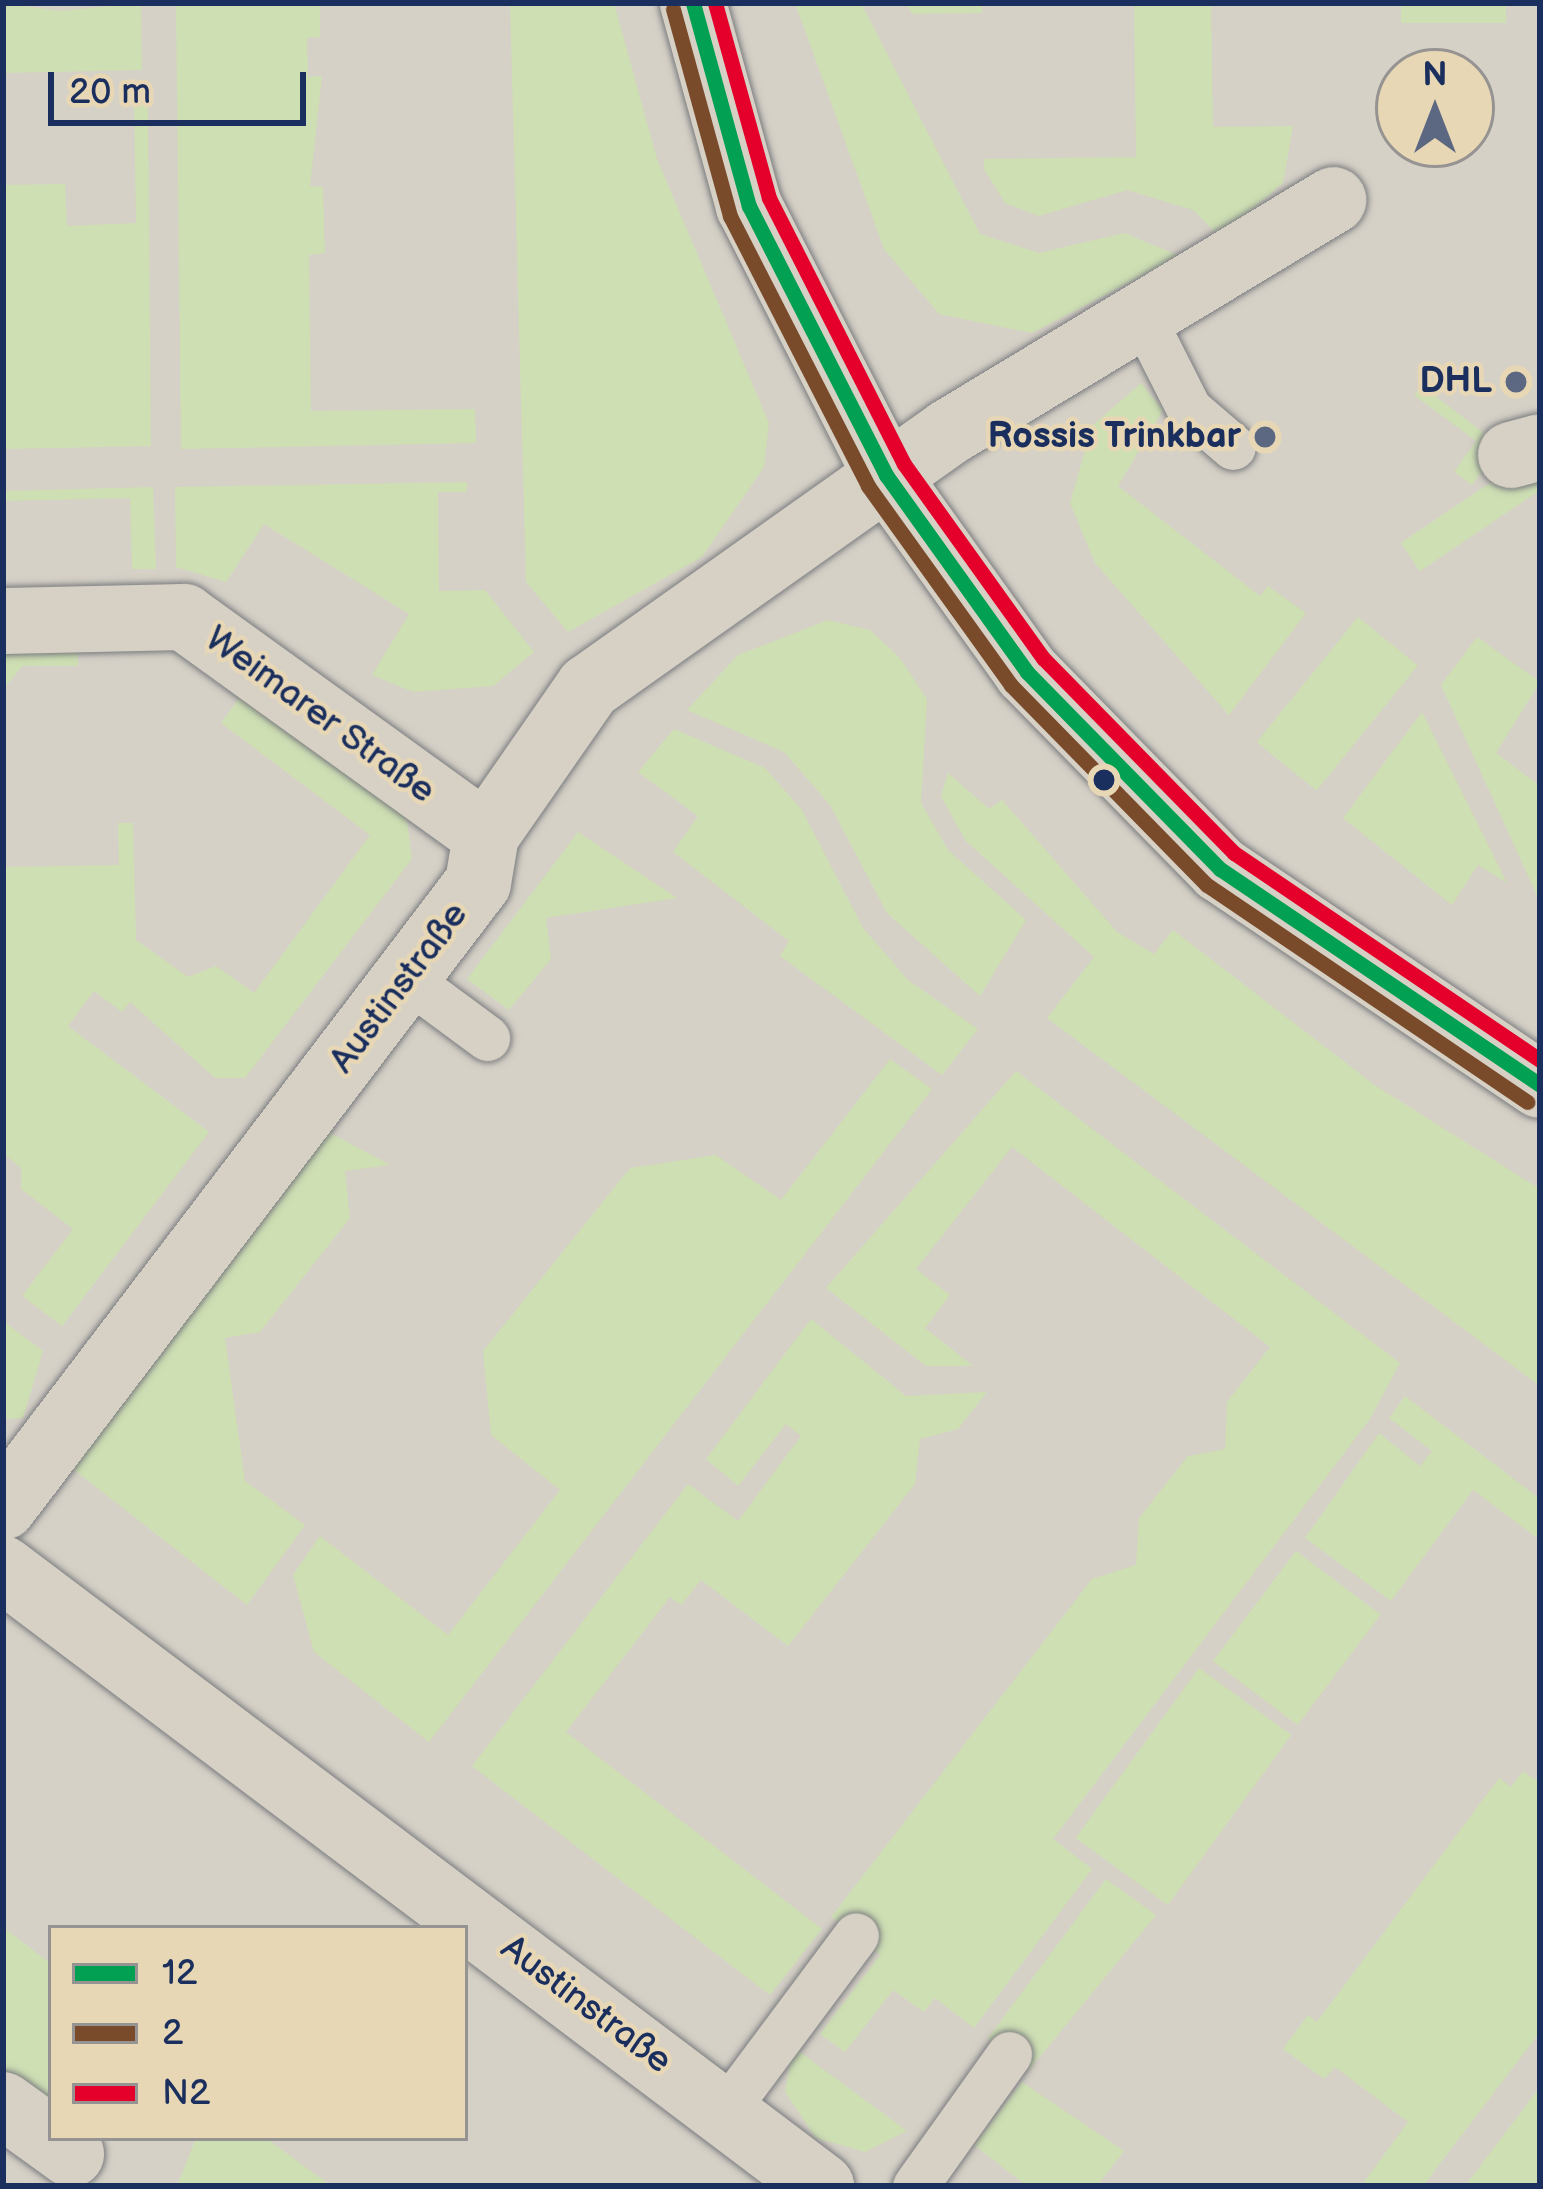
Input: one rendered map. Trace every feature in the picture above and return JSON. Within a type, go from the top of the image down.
[{"type":"street","points":[[693,3],[749,206],[886,475],[1121,779],[1220,869],[1540,1085]]},
{"type":"street","name":"Austinstraße","points":[[3,1507],[478,883],[486,835],[589,688],[886,475],[1333,200]]},
{"type":"street","name":"Weimarer Straße","points":[[3,621],[184,617],[486,835]]},
{"type":"street","name":"Austinstraße","points":[[3,1569],[821,2186]]},
{"type":"street","points":[[3,2105],[48,2137]]},
{"type":"street","points":[[53,2141],[71,2154]]},
{"type":"lane","points":[[1141,314],[1190,409],[1233,447]]},
{"type":"lane","points":[[406,978],[487,1038]]},
{"type":"lane","points":[[725,2111],[856,1935]]},
{"type":"lane","points":[[915,2186],[1009,2054]]},
{"type":"green space","points":[[3,3],[60,11],[141,3],[142,70],[3,73]]},
{"type":"green space","points":[[176,3],[320,3],[320,37],[307,38],[308,77],[322,76],[310,186],[323,187],[325,253],[309,255],[311,411],[475,409],[476,443],[181,449]]},
{"type":"green space","points":[[510,3],[614,3],[657,159],[769,423],[764,467],[702,557],[568,632],[526,582]]},
{"type":"green space","points":[[795,3],[861,3],[980,234],[1039,253],[1124,233],[1180,256],[1032,333],[939,314],[884,249]]},
{"type":"green space","points":[[906,3],[982,3],[982,13],[912,14]]},
{"type":"green space","points":[[1134,3],[1211,3],[1213,127],[1293,126],[1283,183],[1220,237],[1193,210],[1127,190],[1039,216],[1005,203],[984,169],[984,159],[1136,157]]},
{"type":"green space","points":[[1401,3],[1506,3],[1506,23],[1401,23]]},
{"type":"green space","points":[[134,100],[148,100],[151,446],[3,449],[3,185],[65,184],[67,226],[136,223]]},
{"type":"green space","points":[[1141,383],[1163,410],[1118,486],[1260,596],[1268,586],[1306,613],[1229,715],[1095,563],[1070,503],[1092,426]]},
{"type":"green space","points":[[1422,386],[1501,446],[1472,485],[1454,472],[1476,441],[1414,395]]},
{"type":"green space","points":[[1521,462],[1540,490],[1420,571],[1401,543]]},
{"type":"green space","points":[[467,482],[467,492],[438,492],[439,591],[485,590],[534,652],[493,686],[413,692],[372,675],[409,614],[264,524],[226,582],[176,567],[175,487]]},
{"type":"green space","points":[[153,487],[156,569],[132,569],[130,498],[3,501],[3,491]]},
{"type":"green space","points":[[1358,617],[1418,665],[1317,791],[1257,742]]},
{"type":"green space","points":[[828,620],[870,630],[900,658],[927,699],[921,803],[948,850],[1026,920],[980,996],[887,913],[830,805],[784,752],[687,710],[738,655]]},
{"type":"green space","points":[[1477,637],[1540,682],[1496,753],[1540,786],[1540,902],[1441,685]]},
{"type":"green space","points":[[78,643],[78,666],[22,666],[3,690],[3,644]]},
{"type":"green space","points":[[246,689],[405,805],[412,859],[245,1078],[215,1078],[130,1002],[122,1012],[94,991],[68,1026],[209,1132],[62,1326],[22,1296],[73,1229],[21,1189],[21,1168],[3,1153],[3,867],[119,865],[118,823],[133,823],[136,940],[188,977],[216,966],[254,993],[370,835],[221,723]]},
{"type":"green space","points":[[1422,712],[1507,883],[1478,865],[1452,905],[1343,818]]},
{"type":"green space","points":[[674,729],[765,768],[802,810],[863,928],[908,980],[978,1029],[942,1075],[780,956],[789,941],[673,852],[698,816],[638,772]]},
{"type":"green space","points":[[948,773],[989,809],[1002,800],[1117,932],[1154,954],[1173,930],[1376,1086],[1540,1189],[1540,1386],[1047,1018],[1094,957],[965,840],[941,796]]},
{"type":"green space","points":[[578,832],[677,898],[546,918],[551,959],[509,1010],[467,979]]},
{"type":"green space","points":[[890,1059],[932,1089],[429,1742],[314,1652],[293,1575],[320,1536],[448,1635],[560,1490],[491,1435],[483,1351],[630,1168],[716,1155],[781,1200]]},
{"type":"green space","points":[[1016,1071],[1400,1363],[1370,1419],[1053,1839],[1092,1869],[974,2028],[935,1998],[924,2012],[893,1990],[845,2052],[820,2034],[880,1955],[831,1917],[1092,1579],[1136,1565],[1139,1518],[1188,1456],[1225,1449],[1227,1402],[1270,1347],[1012,1147],[916,1269],[950,1295],[925,1328],[973,1366],[926,1366],[826,1288]]},
{"type":"green space","points":[[321,1128],[390,1165],[345,1171],[350,1218],[260,1332],[225,1338],[245,1481],[305,1525],[247,1605],[64,1462]]},
{"type":"green space","points":[[811,1319],[906,1396],[987,1392],[958,1429],[920,1439],[915,1484],[788,1646],[701,1580],[681,1605],[670,1597],[566,1732],[822,1929],[770,1995],[472,1766],[688,1484],[738,1521],[801,1436],[786,1424],[738,1486],[706,1459]]},
{"type":"green space","points":[[3,1321],[43,1351],[23,1418],[3,1419]]},
{"type":"green space","points":[[1405,1396],[1540,1499],[1540,1540],[1473,1490],[1391,1601],[1305,1538],[1379,1433],[1420,1466],[1432,1451],[1389,1418]]},
{"type":"green space","points":[[1296,1551],[1381,1615],[1298,1725],[1213,1661]]},
{"type":"green space","points":[[1199,1668],[1291,1735],[1168,1905],[1076,1838]]},
{"type":"green space","points":[[1523,1771],[1540,1783],[1540,2032],[1423,2186],[1361,2186],[1408,2122],[1335,2067],[1324,2079],[1283,2049],[1308,2015],[1317,2022],[1499,1778],[1511,1787]]},
{"type":"green space","points":[[1106,1879],[1156,1915],[1030,2069],[988,2038]]},
{"type":"green space","points":[[3,1927],[48,1962],[48,2102],[3,2068]]},
{"type":"green space","points":[[793,2047],[907,2131],[865,2152],[816,2138],[785,2092]]},
{"type":"green space","points":[[1022,2082],[1124,2151],[1097,2186],[1027,2186],[974,2145]]},
{"type":"green space","points":[[1540,2087],[1540,2186],[1465,2186]]},
{"type":"green space","points":[[195,2141],[270,2141],[331,2186],[177,2186]]},
{"type":"transit line","name":"12","points":[[693,3],[749,206],[886,475],[1027,672],[1220,869],[1540,1085]]},
{"type":"transit line","name":"N2","points":[[715,3],[769,198],[904,464],[1043,658],[1234,853],[1540,1060]]},
{"type":"transit line","name":"2","points":[[673,9],[730,216],[868,486],[1011,685],[1207,885],[1528,1102]]},
{"type":"place","name":"DHL","points":[[1516,382]]},
{"type":"place","name":"Rossis Trinkbar","points":[[1265,437]]}]
